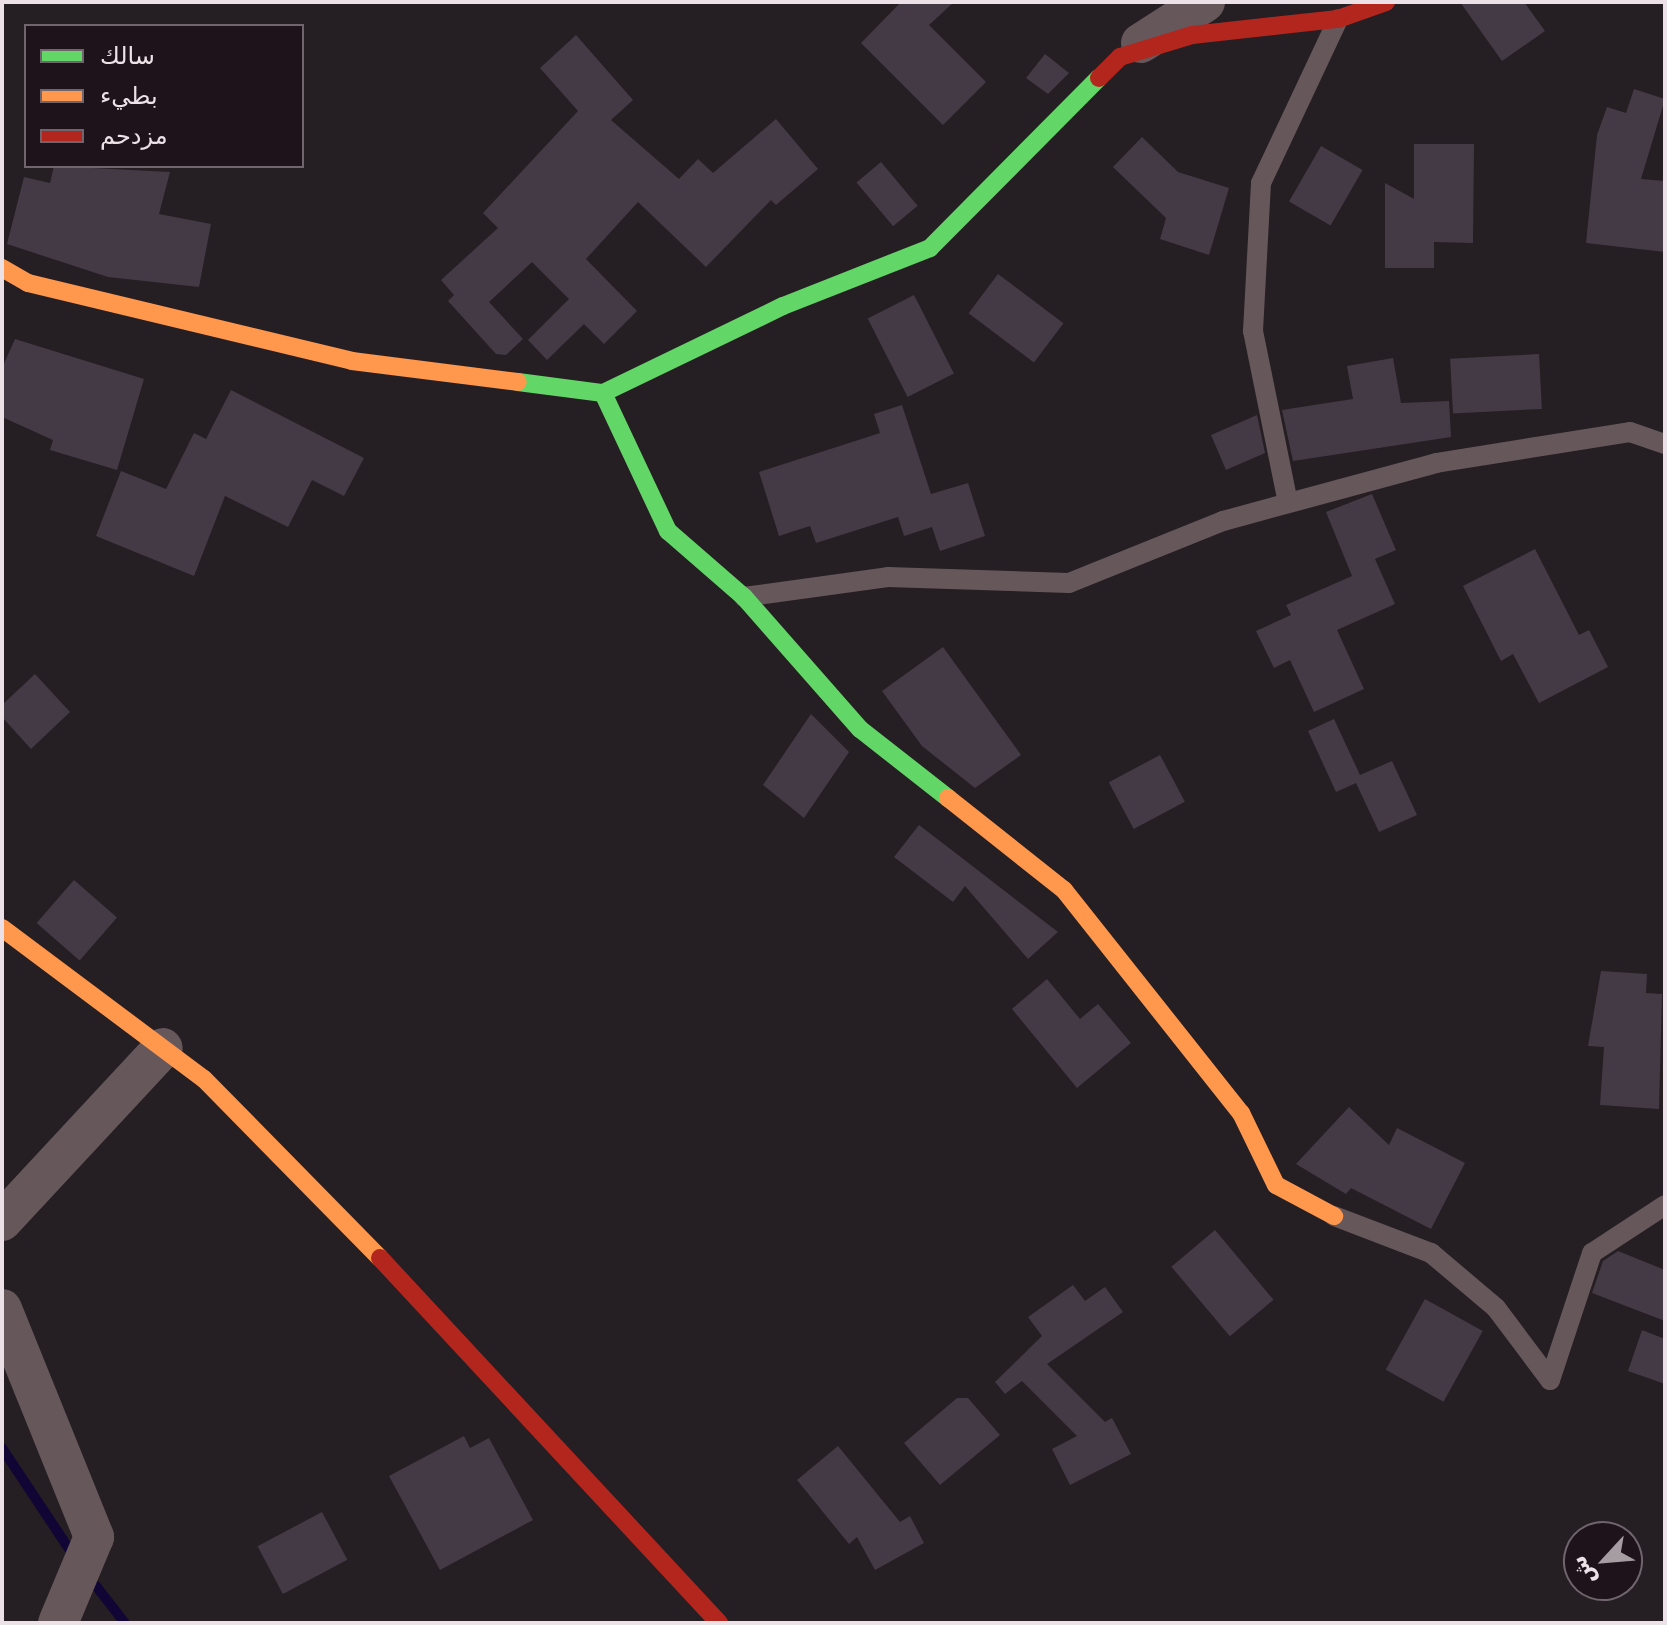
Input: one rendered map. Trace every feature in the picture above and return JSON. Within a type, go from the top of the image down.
[{"type":"street","points":[[2,268],[28,283],[352,361],[603,393],[783,306],[930,248],[1120,57],[1205,2]]},
{"type":"street","points":[[1120,57],[1192,35],[1338,19],[1386,2]]},
{"type":"street","points":[[603,393],[668,531],[744,597],[860,729],[1064,890],[1241,1113],[1276,1185],[1334,1216]]},
{"type":"street","points":[[2,928],[163,1048],[283,1153],[719,1623]]},
{"type":"street","points":[[2,1221],[163,1048]]},
{"type":"street","points":[[2,1309],[94,1537],[58,1623]]},
{"type":"lane","points":[[1288,503],[1253,331],[1261,183],[1338,19]]},
{"type":"lane","points":[[744,597],[888,577],[1069,583],[1223,521],[1436,463],[1630,432],[1665,444]]},
{"type":"lane","points":[[1334,1216],[1431,1253],[1496,1308],[1550,1380],[1592,1253],[1665,1205]]},
{"type":"building","points":[[901,2],[954,2],[929,25],[986,82],[943,125],[861,43]]},
{"type":"building","points":[[1460,2],[1524,2],[1545,31],[1502,61]]},
{"type":"building","points":[[576,35],[633,100],[611,120],[679,179],[698,159],[713,173],[776,119],[818,169],[776,205],[771,200],[706,267],[638,202],[586,259],[637,311],[604,344],[584,324],[547,360],[528,340],[569,299],[532,262],[489,302],[523,339],[506,355],[496,354],[448,301],[454,295],[441,280],[498,228],[483,213],[578,111],[540,68]]},
{"type":"building","points":[[1045,54],[1069,73],[1048,94],[1026,78]]},
{"type":"building","points":[[1634,89],[1665,99],[1641,179],[1665,181],[1665,252],[1586,243],[1597,135],[1607,107],[1626,113]]},
{"type":"building","points":[[1142,137],[1178,172],[1229,188],[1209,255],[1160,239],[1166,218],[1113,167]]},
{"type":"building","points":[[1414,144],[1474,144],[1473,243],[1434,242],[1434,268],[1385,268],[1385,183],[1414,199]]},
{"type":"building","points":[[1321,146],[1363,170],[1331,225],[1289,201]]},
{"type":"building","points":[[881,162],[918,206],[893,226],[856,183]]},
{"type":"building","points":[[54,168],[170,172],[159,214],[211,224],[199,287],[108,277],[7,244],[24,177],[50,183]]},
{"type":"building","points":[[998,274],[1063,323],[1034,362],[969,313]]},
{"type":"building","points":[[914,295],[954,373],[908,397],[868,319]]},
{"type":"building","points":[[15,339],[144,379],[117,470],[50,450],[53,440],[2,417],[2,368]]},
{"type":"building","points":[[1539,354],[1542,409],[1453,414],[1450,359]]},
{"type":"building","points":[[1393,358],[1401,403],[1449,401],[1451,437],[1293,461],[1282,410],[1353,399],[1347,366]]},
{"type":"building","points":[[231,390],[364,458],[344,496],[312,480],[288,527],[225,496],[194,576],[96,536],[121,471],[166,489],[194,433],[206,439]]},
{"type":"building","points":[[902,405],[931,494],[968,483],[985,536],[940,551],[932,527],[904,536],[898,517],[816,543],[810,526],[779,536],[759,472],[880,433],[874,414]]},
{"type":"building","points":[[1257,415],[1265,453],[1226,470],[1211,435]]},
{"type":"building","points":[[1372,494],[1396,550],[1375,559],[1395,604],[1337,630],[1364,689],[1314,712],[1290,660],[1274,668],[1256,631],[1291,615],[1286,605],[1352,576],[1326,512]]},
{"type":"building","points":[[1535,549],[1579,635],[1589,630],[1608,667],[1539,703],[1513,654],[1501,661],[1463,586]]},
{"type":"building","points":[[943,647],[1021,755],[975,788],[922,746],[882,691]]},
{"type":"building","points":[[35,674],[70,712],[31,749],[2,717],[2,705]]},
{"type":"building","points":[[811,714],[849,752],[804,818],[763,785]]},
{"type":"building","points":[[1334,719],[1360,775],[1392,761],[1417,815],[1379,832],[1356,783],[1336,792],[1308,731]]},
{"type":"building","points":[[1160,755],[1185,802],[1134,829],[1109,782]]},
{"type":"building","points":[[919,825],[1058,932],[1028,959],[965,886],[953,902],[894,857]]},
{"type":"building","points":[[74,880],[117,917],[80,960],[37,923]]},
{"type":"building","points":[[1601,971],[1647,974],[1646,993],[1662,994],[1659,1109],[1600,1105],[1604,1047],[1588,1046]]},
{"type":"building","points":[[1047,979],[1080,1019],[1098,1004],[1131,1043],[1077,1088],[1012,1009]]},
{"type":"building","points":[[1349,1107],[1389,1145],[1397,1128],[1465,1163],[1431,1229],[1351,1188],[1346,1194],[1296,1164]]},
{"type":"building","points":[[1215,1230],[1273,1300],[1230,1336],[1171,1267]]},
{"type":"building","points":[[1618,1251],[1665,1270],[1665,1321],[1592,1293],[1603,1261]]},
{"type":"building","points":[[1073,1285],[1085,1301],[1105,1287],[1123,1312],[1047,1364],[1105,1422],[1112,1418],[1131,1454],[1070,1485],[1052,1449],[1077,1436],[1022,1381],[1005,1394],[995,1382],[1042,1336],[1028,1317]]},
{"type":"building","points":[[1425,1299],[1483,1331],[1443,1402],[1386,1370]]},
{"type":"building","points":[[1642,1330],[1665,1339],[1665,1384],[1628,1371]]},
{"type":"building","points":[[957,1398],[968,1398],[1000,1435],[940,1485],[904,1443]]},
{"type":"building","points":[[464,1436],[470,1448],[489,1438],[533,1520],[440,1570],[389,1476]]},
{"type":"building","points":[[838,1446],[900,1522],[910,1516],[924,1543],[875,1570],[857,1537],[849,1544],[797,1480]]},
{"type":"building","points":[[322,1512],[347,1560],[283,1594],[258,1546]]},
{"type":"waterway","points":[[2,1448],[75,1558]]},
{"type":"waterway","points":[[89,1577],[125,1623]]},
{"type":"traffic: fast","points":[[603,393],[783,306],[930,248],[1099,78]]},
{"type":"traffic: fast","points":[[518,382],[603,393],[668,531],[744,597],[860,729],[948,798]]},
{"type":"traffic: slow","points":[[2,268],[28,283],[352,361],[518,382]]},
{"type":"traffic: slow","points":[[948,798],[1064,890],[1241,1113],[1276,1185],[1334,1216]]},
{"type":"traffic: slow","points":[[2,928],[204,1079],[380,1258]]},
{"type":"traffic: jam","points":[[1099,78],[1120,57],[1192,35],[1338,19],[1386,2]]},
{"type":"traffic: jam","points":[[380,1258],[719,1623]]}]
